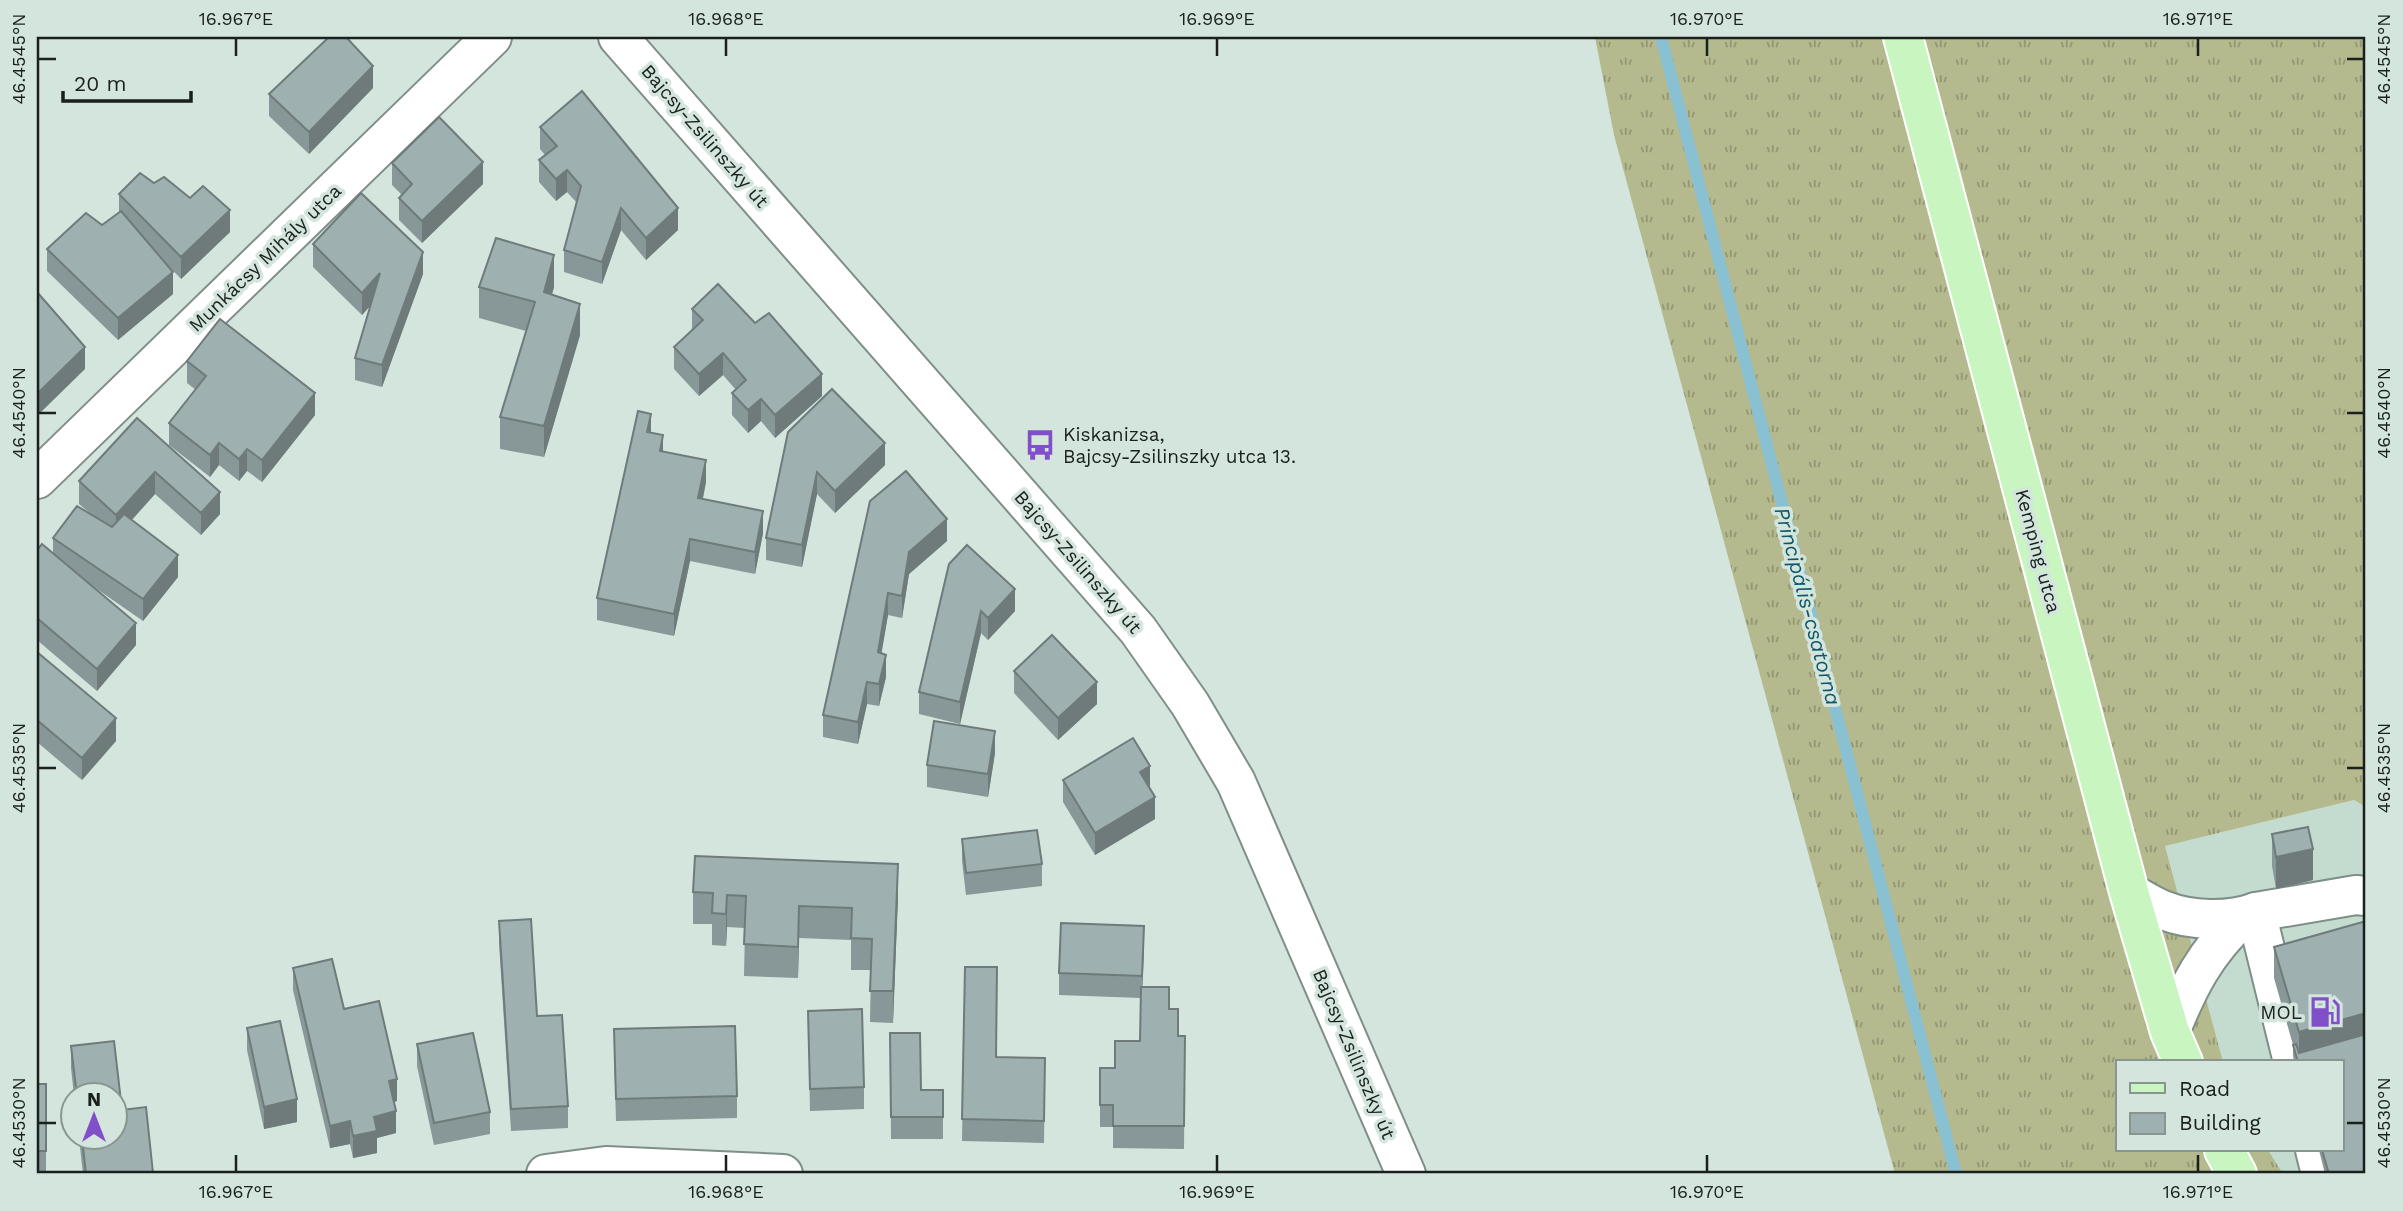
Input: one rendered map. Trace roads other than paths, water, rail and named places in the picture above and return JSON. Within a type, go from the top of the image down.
[{"type":"main road","name":"Kemping utca","points":[[1903,37],[2129,892],[2177,1047]]},
{"type":"main road","points":[[2225,1152],[2237,1174]]},
{"type":"street","name":"Munkácsy Mihály utca","points":[[37,479],[492,37]]},
{"type":"street","name":"Bajcsy-Zsilinszky út","points":[[618,37],[1138,630],[1182,693],[1236,782],[1406,1174]]},
{"type":"street","points":[[2129,892],[2164,911],[2190,916],[2249,915],[2356,895],[2366,896]]},
{"type":"street","points":[[2177,1047],[2187,991],[2212,948],[2249,915]]},
{"type":"street","points":[[2249,915],[2292,1060]]},
{"type":"street","points":[[2316,1152],[2321,1174]]},
{"type":"street","points":[[546,1174],[606,1166],[783,1174]]},
{"type":"waterway","name":"Principális-csatorna","points":[[1661,37],[1956,1174]]},
{"type":"place","name":"Kiskanizsa, Bajcsy-Zsilinszky utca 13.","points":[[1040,445]]},
{"type":"place","name":"MOL","points":[[2325,1012]]}]
